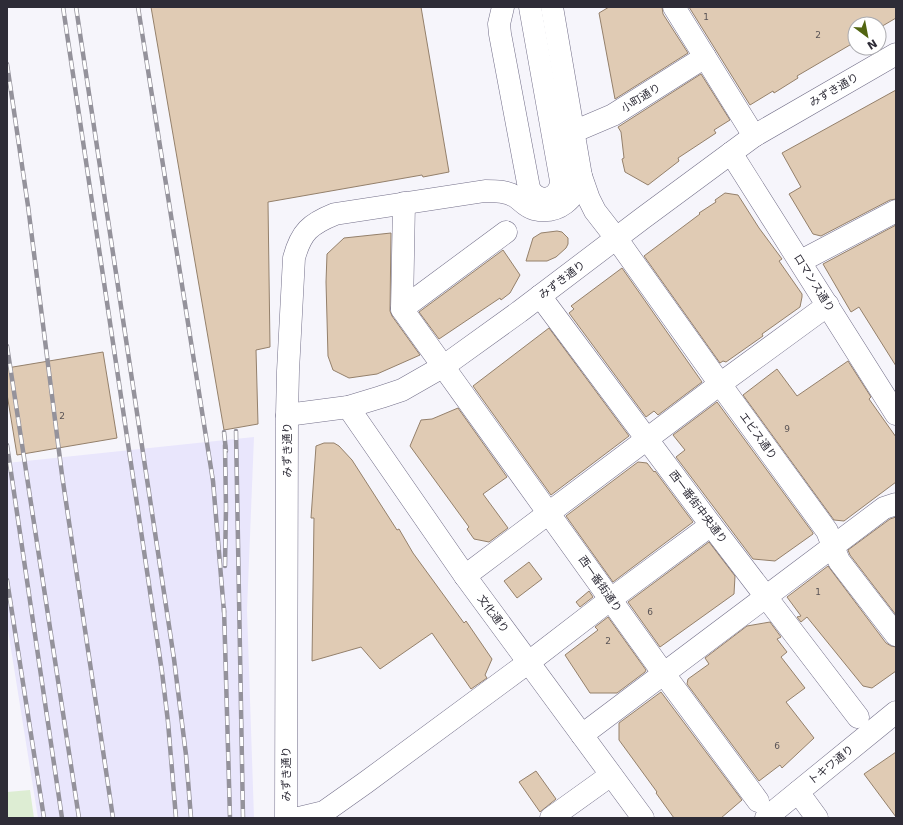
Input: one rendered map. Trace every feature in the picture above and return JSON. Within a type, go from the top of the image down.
[{"type":"street","points":[[503,7],[500,17],[500,34],[528,188],[531,194],[541,199],[547,199],[558,192],[561,181],[530,7]]},
{"type":"street","points":[[552,7],[581,176],[595,211],[616,238]]},
{"type":"street","points":[[674,7],[754,136]]},
{"type":"street","name":"みずき通り","points":[[286,818],[287,415],[348,407],[381,397],[402,390],[444,366],[754,136],[896,54]]},
{"type":"street","name":"小町通り","points":[[573,132],[613,115],[706,57]]},
{"type":"street","name":"ロマンス通り","points":[[731,153],[801,261],[896,414]]},
{"type":"street","points":[[287,415],[294,258],[298,243],[307,230],[320,220],[335,214],[494,191],[510,194],[532,208],[550,210],[563,205],[572,197],[579,187],[581,176]]},
{"type":"street","points":[[402,309],[404,203]]},
{"type":"street","points":[[801,261],[896,211]]},
{"type":"street","points":[[402,309],[506,232]]},
{"type":"street","name":"エビス通り","points":[[616,238],[827,531],[839,561],[896,635]]},
{"type":"street","name":"西一番街中央通り","points":[[540,296],[711,525],[858,717]]},
{"type":"street","points":[[465,576],[647,438],[828,305]]},
{"type":"street","name":"西一番街通り","points":[[402,309],[762,810]]},
{"type":"street","name":"文化通り","points":[[348,407],[465,576],[642,818]]},
{"type":"street","points":[[582,735],[884,508],[896,504]]},
{"type":"street","points":[[299,818],[324,812],[529,662],[711,525]]},
{"type":"street","name":"トキワ通り","points":[[762,810],[798,792],[893,721]]},
{"type":"street","points":[[551,818],[611,775]]},
{"type":"street","points":[[798,792],[817,818]]},
{"type":"shaded area","points":[[254,437],[247,610],[254,818],[38,818],[7,624],[7,463]]},
{"type":"green space","points":[[30,790],[34,818],[7,818],[7,792]]},
{"type":"building","points":[[151,7],[421,7],[449,172],[423,177],[422,175],[268,202],[270,347],[256,350],[258,424],[224,430]]},
{"type":"building","points":[[609,7],[662,7],[663,14],[688,53],[615,99],[599,13]]},
{"type":"building","points":[[689,7],[896,7],[896,18],[887,23],[887,16],[847,16],[847,47],[797,76],[798,78],[774,93],[773,91],[750,105]]},
{"type":"building","points":[[701,74],[730,120],[714,130],[716,133],[678,158],[679,161],[648,185],[625,172],[622,159],[624,158],[621,132],[618,127]]},
{"type":"building","points":[[896,90],[896,199],[890,200],[821,236],[813,234],[789,194],[801,187],[782,153]]},
{"type":"building","points":[[725,193],[738,195],[759,228],[782,259],[779,261],[802,294],[802,297],[800,307],[762,334],[763,336],[726,362],[723,361],[720,363],[644,256],[700,214],[699,213],[716,202],[715,200]]},
{"type":"building","points":[[896,225],[896,366],[859,307],[851,312],[823,264]]},
{"type":"building","points":[[557,231],[562,232],[568,238],[566,248],[556,257],[547,261],[526,261],[533,238],[541,233]]},
{"type":"building","points":[[391,233],[390,311],[420,355],[377,374],[349,378],[333,370],[328,356],[326,282],[327,254],[344,238]]},
{"type":"building","points":[[503,250],[520,275],[510,293],[501,300],[500,298],[439,339],[419,312]]},
{"type":"building","points":[[622,268],[702,382],[658,415],[654,411],[646,417],[569,313],[574,309],[571,306]]},
{"type":"building","points":[[549,328],[629,436],[551,495],[473,386]]},
{"type":"building","points":[[103,352],[117,438],[17,455],[7,394],[7,368]]},
{"type":"building","points":[[848,361],[871,397],[869,399],[896,437],[896,482],[844,521],[834,520],[743,395],[777,369],[797,396]]},
{"type":"building","points":[[717,402],[813,533],[775,561],[753,559],[676,457],[685,450],[673,435]]},
{"type":"building","points":[[458,408],[507,477],[483,494],[508,528],[489,542],[474,539],[467,529],[469,527],[410,446],[421,420],[432,419]]},
{"type":"building","points":[[324,443],[334,443],[339,446],[352,460],[397,530],[399,529],[413,553],[464,623],[466,621],[492,659],[485,675],[487,678],[471,689],[432,633],[380,669],[361,647],[312,661],[314,518],[311,518],[316,446]]},
{"type":"building","points":[[638,462],[647,463],[654,472],[655,471],[693,522],[613,582],[566,516]]},
{"type":"building","points":[[896,517],[896,615],[850,555],[848,550],[890,519]]},
{"type":"building","points":[[709,542],[735,576],[734,594],[660,647],[628,602]]},
{"type":"building","points":[[529,562],[542,579],[517,598],[504,581]]},
{"type":"building","points":[[828,566],[886,643],[896,647],[896,671],[872,688],[863,686],[807,617],[801,622],[797,617],[801,616],[787,597]]},
{"type":"building","points":[[589,591],[593,597],[580,607],[576,602]]},
{"type":"building","points":[[608,617],[646,670],[617,693],[590,693],[565,655],[598,630],[595,627]]},
{"type":"building","points":[[770,622],[781,637],[777,639],[787,652],[781,657],[805,688],[786,702],[814,738],[782,768],[780,765],[759,781],[687,684],[688,679],[709,664],[705,658],[747,626]]},
{"type":"building","points":[[661,692],[742,800],[721,818],[674,818],[619,740],[619,723]]},
{"type":"building","points":[[896,752],[896,817],[864,774]]},
{"type":"building","points":[[536,771],[556,799],[540,812],[519,782]]},
{"type":"railway","points":[[63,7],[162,672],[176,818]]},
{"type":"railway","points":[[76,7],[174,659],[186,755],[191,818]]},
{"type":"railway","points":[[138,7],[213,481],[224,612]]},
{"type":"railway","points":[[7,64],[28,206],[62,475],[113,818]]},
{"type":"railway","points":[[7,346],[79,818]]},
{"type":"railway","points":[[236,431],[243,818]]},
{"type":"railway","points":[[224,432],[226,451]]},
{"type":"railway","points":[[7,445],[62,818]]},
{"type":"railway","points":[[225,445],[225,566]]},
{"type":"railway","points":[[7,580],[44,818]]},
{"type":"railway","points":[[224,608],[230,818]]}]
